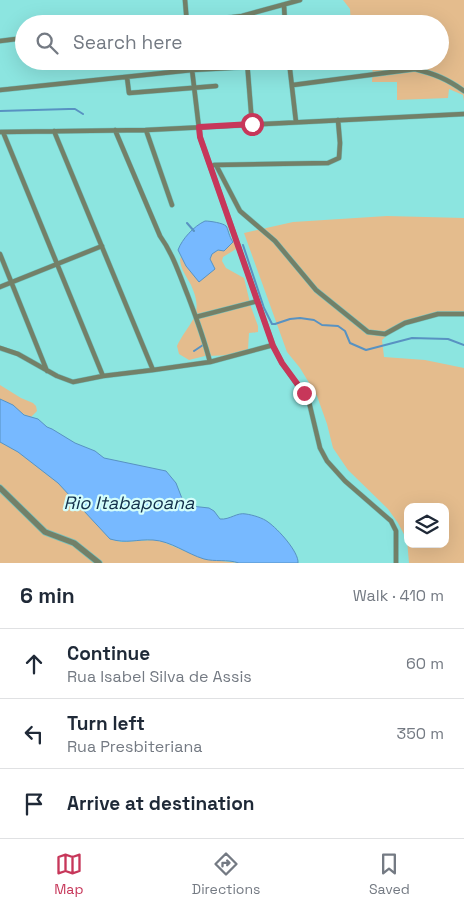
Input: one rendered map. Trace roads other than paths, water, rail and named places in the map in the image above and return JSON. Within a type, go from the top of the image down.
[{"type":"street","points":[[185,0],[186,15]]},
{"type":"street","points":[[246,15],[300,0]]},
{"type":"street","points":[[284,5],[285,15]]},
{"type":"street","points":[[0,41],[15,39]]},
{"type":"street","points":[[0,90],[192,70],[200,137],[273,346],[282,363],[309,402],[320,448],[327,461],[345,481],[391,520],[396,531],[396,563]]},
{"type":"street","points":[[248,70],[252,124]]},
{"type":"street","points":[[290,70],[296,122]]},
{"type":"street","points":[[293,85],[407,70]]},
{"type":"street","points":[[420,70],[434,73],[464,91]]},
{"type":"street","points":[[127,77],[129,93],[216,86]]},
{"type":"street","points":[[103,376],[2,132],[146,130],[464,114]]},
{"type":"street","points":[[210,165],[328,163],[339,158],[338,120]]},
{"type":"street","points":[[115,130],[160,236],[182,281],[205,342],[210,362]]},
{"type":"street","points":[[146,130],[172,205]]},
{"type":"street","points":[[54,131],[153,370]]},
{"type":"street","points":[[216,166],[240,211],[275,241],[316,290],[368,332],[385,334],[405,323],[438,314],[464,314]]},
{"type":"street","points":[[0,287],[102,246]]},
{"type":"street","points":[[0,254],[47,371]]},
{"type":"street","points":[[196,317],[258,301]]},
{"type":"street","points":[[0,348],[18,354],[47,371],[73,382],[103,376],[210,362],[273,346]]},
{"type":"street","points":[[0,488],[45,532],[74,543],[99,563]]},
{"type":"water","points":[[205,221],[226,226],[233,242],[224,251],[218,250],[212,254],[210,259],[215,269],[199,282],[186,266],[178,250],[189,233]]},
{"type":"water","name":"Rio Itabapoana","points":[[0,399],[13,405],[24,415],[38,419],[47,427],[75,443],[95,451],[104,458],[166,471],[176,483],[183,501],[191,506],[209,508],[220,519],[243,514],[261,518],[277,530],[287,541],[295,553],[298,563],[239,563],[208,560],[160,541],[122,541],[110,539],[58,483],[18,452],[0,442]]},
{"type":"waterway","points":[[0,111],[75,109],[83,114]]},
{"type":"waterway","points":[[187,223],[194,231]]},
{"type":"waterway","points":[[243,245],[264,308],[272,324],[300,318],[314,320],[322,325],[338,326],[345,331],[350,343],[366,350],[412,338],[448,339],[464,345]]},
{"type":"waterway","points":[[194,351],[203,345]]}]
